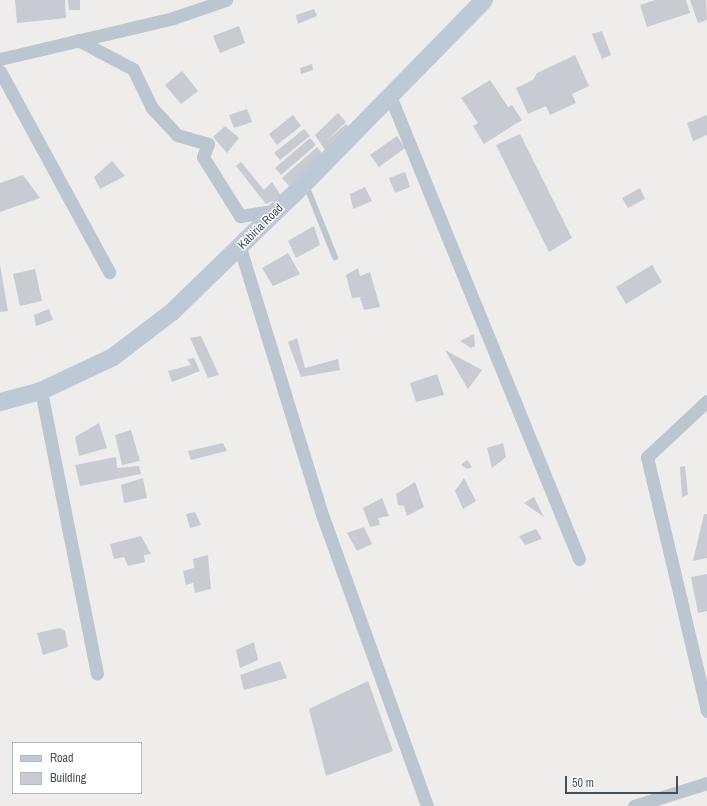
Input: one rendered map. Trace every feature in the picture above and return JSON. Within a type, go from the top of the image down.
[{"type":"main road","name":"Kabiria Road","points":[[0,402],[41,391],[113,357],[172,312],[240,248],[305,183],[484,0]]},
{"type":"street","points":[[0,59],[172,18],[226,0]]},
{"type":"street","points":[[78,40],[133,69],[152,108],[176,135],[208,144],[203,157],[240,216],[278,210]]},
{"type":"street","points":[[0,71],[109,272]]},
{"type":"street","points":[[390,96],[579,559]]},
{"type":"street","points":[[240,248],[323,517],[426,806]]},
{"type":"street","points":[[41,391],[97,674]]},
{"type":"street","points":[[707,401],[647,457],[707,711]]},
{"type":"street","points":[[634,806],[650,804],[707,783]]},
{"type":"lane","points":[[305,183],[335,257]]},
{"type":"building","points":[[15,0],[65,0],[66,18],[17,23]]},
{"type":"building","points":[[68,0],[80,0],[80,10],[69,10]]},
{"type":"building","points":[[655,0],[686,0],[690,13],[647,27],[640,5]]},
{"type":"building","points":[[690,0],[706,0],[707,20],[698,23]]},
{"type":"building","points":[[314,9],[317,16],[298,24],[296,15]]},
{"type":"building","points":[[239,26],[245,43],[220,53],[213,36]]},
{"type":"building","points":[[602,31],[611,55],[602,59],[592,34]]},
{"type":"building","points":[[575,55],[589,86],[572,94],[576,103],[550,115],[546,106],[528,114],[516,88],[533,80],[537,73]]},
{"type":"building","points":[[312,64],[313,70],[301,74],[300,68]]},
{"type":"building","points":[[182,71],[198,91],[181,104],[165,85]]},
{"type":"building","points":[[490,80],[508,107],[512,105],[522,120],[484,144],[473,126],[478,123],[461,98]]},
{"type":"building","points":[[247,109],[252,122],[234,128],[229,115]]},
{"type":"building","points":[[338,113],[346,122],[326,141],[346,124],[353,131],[327,153],[315,135]]},
{"type":"building","points":[[293,115],[301,126],[277,145],[269,134]]},
{"type":"building","points":[[707,115],[707,135],[693,141],[687,123]]},
{"type":"building","points":[[225,126],[239,138],[227,153],[213,137]]},
{"type":"building","points":[[304,129],[310,136],[280,160],[274,153]]},
{"type":"building","points":[[520,134],[572,238],[549,252],[496,145]]},
{"type":"building","points":[[397,136],[405,148],[379,167],[370,155]]},
{"type":"building","points":[[310,138],[316,145],[281,175],[275,168]]},
{"type":"building","points":[[317,147],[324,155],[289,186],[282,178]]},
{"type":"building","points":[[112,161],[125,176],[100,189],[94,177]]},
{"type":"building","points":[[241,162],[264,190],[272,182],[282,197],[266,204],[236,166]]},
{"type":"building","points":[[405,172],[410,187],[395,193],[389,178]]},
{"type":"building","points":[[23,175],[40,198],[0,212],[0,183]]},
{"type":"building","points":[[365,187],[372,201],[353,209],[350,194]]},
{"type":"building","points":[[640,188],[645,199],[628,208],[622,198]]},
{"type":"building","points":[[314,226],[320,245],[296,258],[288,241]]},
{"type":"building","points":[[288,253],[300,274],[273,286],[262,268]]},
{"type":"building","points":[[0,265],[8,311],[0,312]]},
{"type":"building","points":[[652,265],[662,282],[626,304],[616,287]]},
{"type":"building","points":[[358,268],[360,276],[370,272],[380,307],[364,310],[360,298],[364,297],[352,298],[346,275]]},
{"type":"building","points":[[35,269],[42,301],[20,306],[13,274]]},
{"type":"building","points":[[49,309],[53,320],[36,326],[34,315]]},
{"type":"building","points":[[474,334],[475,346],[471,348],[460,341]]},
{"type":"building","points":[[201,336],[219,375],[208,378],[190,338]]},
{"type":"building","points":[[297,338],[305,368],[338,359],[340,370],[301,377],[288,342]]},
{"type":"building","points":[[445,350],[482,370],[468,389]]},
{"type":"building","points":[[194,358],[200,371],[172,382],[168,371],[191,365],[187,359]]},
{"type":"building","points":[[437,374],[444,395],[416,402],[410,383]]},
{"type":"building","points":[[99,423],[107,448],[79,456],[75,437]]},
{"type":"building","points":[[131,430],[140,461],[122,465],[115,435]]},
{"type":"building","points":[[223,443],[227,451],[191,460],[188,451]]},
{"type":"building","points":[[503,443],[506,457],[492,468],[487,448]]},
{"type":"building","points":[[116,457],[117,468],[139,466],[141,474],[80,486],[75,465]]},
{"type":"building","points":[[467,460],[472,467],[467,469],[461,465]]},
{"type":"building","points":[[685,466],[688,495],[682,497],[680,467]]},
{"type":"building","points":[[143,478],[147,498],[124,503],[121,485]]},
{"type":"building","points":[[464,478],[476,501],[463,509],[455,491]]},
{"type":"building","points":[[415,482],[424,507],[407,516],[404,506],[398,505],[396,494]]},
{"type":"building","points":[[534,497],[544,517],[524,503]]},
{"type":"building","points":[[382,498],[389,516],[378,518],[380,525],[370,527],[363,508]]},
{"type":"building","points":[[195,512],[201,525],[190,528],[186,514]]},
{"type":"building","points":[[704,514],[707,514],[707,558],[693,561]]},
{"type":"building","points":[[364,527],[372,544],[357,551],[347,533]]},
{"type":"building","points":[[536,529],[542,539],[525,545],[519,536]]},
{"type":"building","points":[[141,536],[151,554],[144,555],[145,562],[128,566],[124,557],[114,559],[110,544]]},
{"type":"building","points":[[208,555],[211,589],[195,593],[193,583],[186,585],[183,571],[194,568],[193,559]]},
{"type":"building","points":[[707,574],[707,611],[698,613],[691,577]]},
{"type":"building","points":[[60,628],[65,631],[68,647],[43,655],[37,633]]},
{"type":"building","points":[[254,642],[258,660],[240,668],[236,650]]},
{"type":"building","points":[[280,661],[287,678],[244,690],[240,675]]},
{"type":"building","points":[[368,681],[393,751],[326,776],[309,709]]}]
